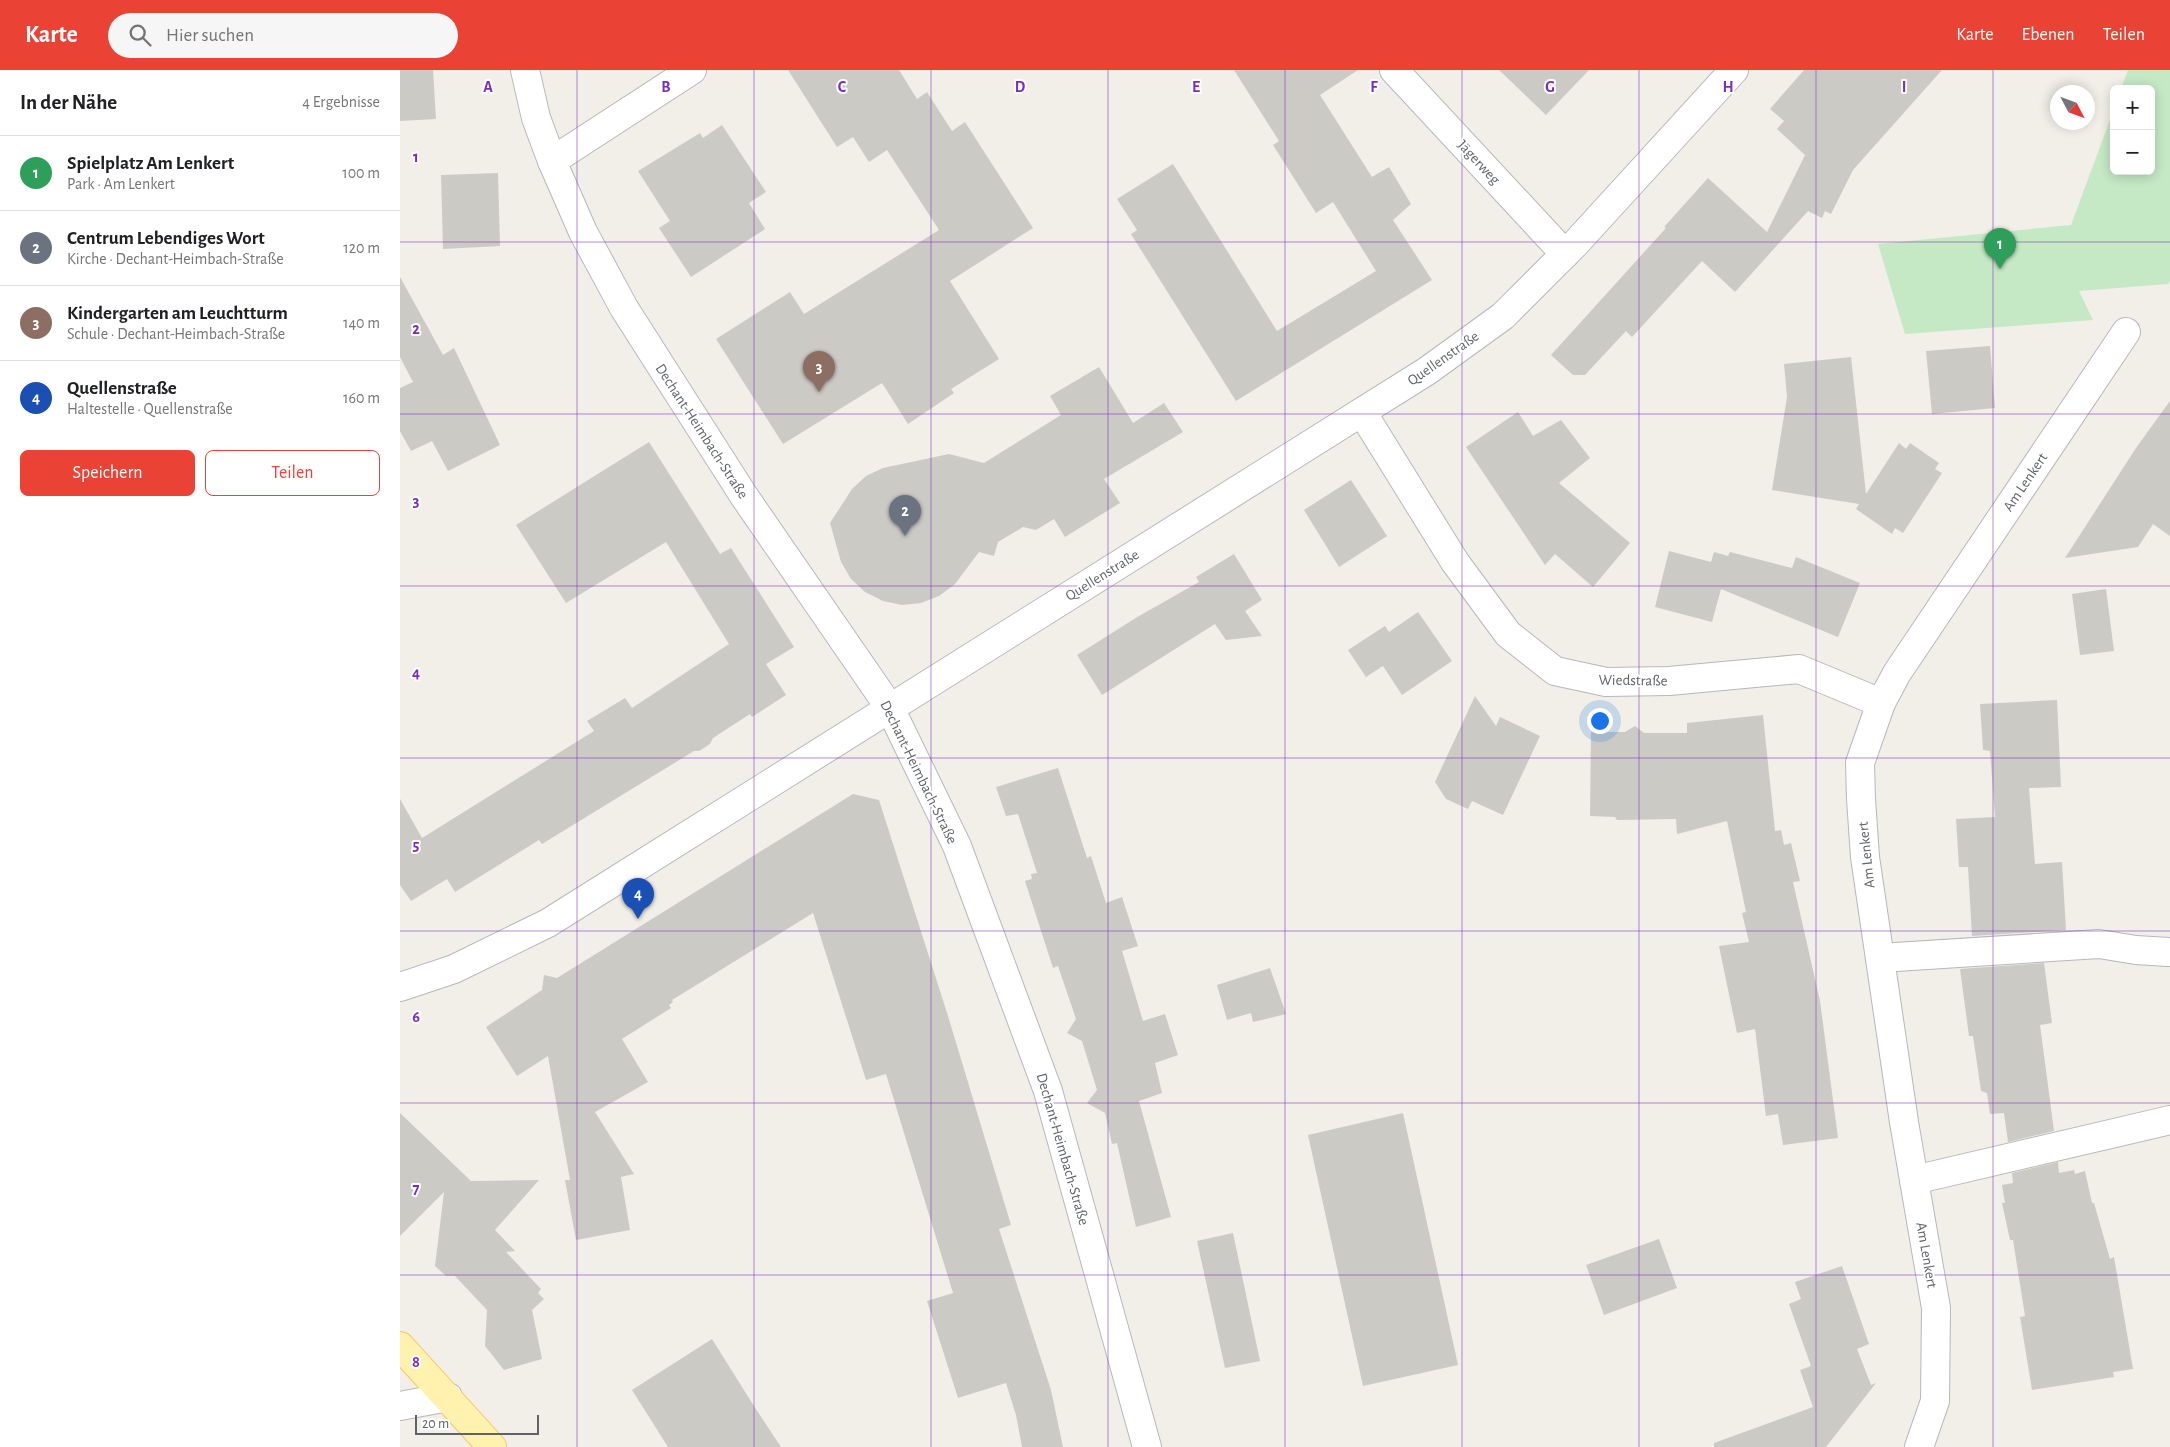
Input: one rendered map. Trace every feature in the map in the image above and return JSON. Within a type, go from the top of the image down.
[{"type":"main road","points":[[400,1346],[492,1447]]},
{"type":"street","name":"Dechant-Heimbach-Straße","points":[[524,70],[536,118],[582,232],[629,316],[744,496],[890,708],[956,846],[1048,1091],[1147,1447]]},
{"type":"street","points":[[552,161],[692,70]]},
{"type":"street","name":"Jägerweg","points":[[1394,70],[1565,254]]},
{"type":"street","name":"Quellenstraße","points":[[400,987],[454,969],[548,924],[1427,371],[1503,316],[1565,254],[1734,70]]},
{"type":"street","name":"Am Lenkert","points":[[1919,1447],[1935,1401],[1936,1308],[1914,1180],[1865,858],[1860,763],[1881,703],[1897,673],[2126,332]]},
{"type":"street","name":"Wiedstraße","points":[[1362,412],[1455,562],[1508,634],[1555,671],[1606,682],[1669,681],[1799,669],[1881,703]]},
{"type":"street","points":[[1880,958],[2099,944],[2136,950],[2168,952]]},
{"type":"street","points":[[1914,1180],[2170,1120]]},
{"type":"street","points":[[400,1406],[448,1397]]},
{"type":"green space","points":[[2128,70],[2170,70],[2170,280],[2168,284],[2079,291],[2093,320],[1905,334],[1878,244],[2071,225],[2110,120],[2110,175],[2155,175],[2155,85],[2122,85]]},
{"type":"building","points":[[400,70],[433,70],[436,119],[400,121]]},
{"type":"building","points":[[788,70],[899,70],[917,99],[927,92],[952,131],[965,122],[1033,228],[950,281],[999,359],[951,389],[954,393],[908,424],[882,383],[783,444],[716,339],[790,292],[804,314],[939,230],[887,150],[869,162],[853,137],[837,147]]},
{"type":"building","points":[[1234,70],[1358,70],[1320,95],[1372,177],[1389,167],[1411,204],[1393,220],[1432,280],[1236,401],[1131,234],[1137,230],[1117,199],[1173,164],[1277,331],[1376,271],[1333,202],[1316,213],[1273,145],[1279,141]]},
{"type":"building","points":[[1499,70],[1589,70],[1546,115]]},
{"type":"building","points":[[1804,70],[1942,70],[1853,170],[1831,214],[1825,211],[1822,218],[1808,211],[1735,292],[1702,261],[1632,337],[1626,331],[1585,375],[1573,375],[1551,355],[1666,228],[1664,227],[1708,178],[1767,232],[1805,155],[1777,129],[1784,121],[1770,109]]},
{"type":"building","points":[[722,125],[766,192],[749,203],[765,229],[691,277],[659,228],[670,221],[638,171],[700,133],[703,138]]},
{"type":"building","points":[[498,173],[500,246],[443,249],[441,175]]},
{"type":"building","points":[[400,277],[443,355],[454,348],[500,445],[448,471],[432,441],[411,451],[400,431],[400,388],[413,382],[400,357]]},
{"type":"building","points":[[1990,346],[1995,408],[1932,414],[1926,351]]},
{"type":"building","points":[[1851,357],[1866,494],[1899,443],[1906,449],[1910,443],[1939,463],[1935,469],[1942,473],[1903,533],[1895,528],[1892,534],[1856,509],[1859,504],[1772,490],[1787,397],[1784,364]]},
{"type":"building","points":[[1099,367],[1133,423],[1164,403],[1183,432],[1104,479],[1120,503],[1065,537],[1054,519],[1036,530],[1023,527],[998,542],[994,556],[979,552],[955,584],[939,596],[921,603],[902,605],[883,601],[865,592],[851,579],[841,562],[830,523],[852,489],[866,476],[883,468],[949,454],[984,463],[1061,415],[1050,396]]},
{"type":"building","points":[[2170,401],[2170,536],[2153,524],[2138,547],[2065,558],[2136,448]]},
{"type":"building","points":[[1518,412],[1533,436],[1561,420],[1590,458],[1559,483],[1630,543],[1593,587],[1555,554],[1545,565],[1466,447]]},
{"type":"building","points":[[649,442],[720,554],[731,548],[794,647],[766,664],[786,695],[752,717],[750,714],[713,738],[710,744],[699,751],[694,751],[542,844],[539,840],[455,892],[447,879],[411,901],[400,885],[400,799],[422,838],[594,731],[587,721],[625,698],[632,708],[729,644],[666,542],[566,603],[516,525]]},
{"type":"building","points":[[1351,480],[1387,536],[1339,567],[1304,510]]},
{"type":"building","points":[[1669,551],[1711,562],[1714,552],[1728,556],[1730,552],[1792,568],[1796,557],[1860,583],[1838,637],[1721,589],[1712,622],[1655,607]]},
{"type":"building","points":[[1234,554],[1262,600],[1245,611],[1262,636],[1226,640],[1215,624],[1102,695],[1077,655],[1139,616],[1199,582],[1196,577]]},
{"type":"building","points":[[2106,589],[2114,651],[2080,655],[2072,594]]},
{"type":"building","points":[[1418,612],[1452,661],[1402,695],[1383,666],[1366,677],[1348,650],[1385,626],[1389,632]]},
{"type":"building","points":[[1475,696],[1496,726],[1500,717],[1540,736],[1503,815],[1472,801],[1468,809],[1446,799],[1435,782]]},
{"type":"building","points":[[2057,700],[2061,787],[2029,788],[2035,864],[2062,862],[2066,930],[1972,936],[1968,867],[1959,867],[1956,819],[1995,817],[1990,751],[1983,750],[1980,704]]},
{"type":"building","points":[[1763,715],[1775,831],[1781,830],[1784,845],[1791,843],[1800,881],[1793,882],[1820,1001],[1838,1138],[1783,1145],[1778,1114],[1766,1116],[1755,1029],[1737,1033],[1719,946],[1749,942],[1742,913],[1746,912],[1727,821],[1677,834],[1676,819],[1617,820],[1615,817],[1590,816],[1591,732],[1625,732],[1635,726],[1644,733],[1687,733],[1687,723]]},
{"type":"building","points":[[1058,768],[1087,858],[1091,856],[1106,903],[1122,897],[1138,946],[1122,951],[1143,1021],[1165,1014],[1178,1055],[1155,1063],[1162,1093],[1139,1101],[1171,1217],[1136,1227],[1117,1143],[1112,1144],[1105,1113],[1087,1103],[1097,1090],[1082,1041],[1067,1033],[1076,1019],[1058,966],[1053,968],[1025,881],[1032,879],[1031,874],[1037,873],[1018,814],[1006,816],[996,787]]},
{"type":"building","points":[[853,794],[879,800],[948,1016],[1011,1225],[999,1229],[1051,1390],[1063,1447],[1022,1447],[1016,1415],[1006,1383],[958,1398],[927,1301],[953,1293],[886,1074],[866,1080],[813,913],[672,1000],[673,1002],[669,1005],[671,1008],[622,1039],[648,1082],[595,1112],[634,1174],[621,1177],[630,1230],[576,1240],[565,1180],[570,1180],[548,1056],[517,1076],[486,1027],[542,990],[544,975],[557,978]]},
{"type":"building","points":[[2044,963],[2052,1023],[2040,1025],[2054,1131],[2008,1142],[2004,1113],[1990,1114],[1987,1093],[1981,1091],[1973,1036],[1969,1036],[1960,969]]},
{"type":"building","points":[[1270,968],[1286,1014],[1253,1022],[1251,1013],[1227,1020],[1217,985]]},
{"type":"building","points":[[400,1113],[471,1181],[539,1180],[495,1230],[515,1251],[506,1252],[541,1289],[538,1293],[544,1299],[532,1310],[542,1359],[504,1370],[485,1346],[487,1310],[455,1276],[446,1276],[435,1266],[444,1192],[400,1236]]},
{"type":"building","points":[[1403,1113],[1458,1365],[1363,1386],[1308,1135]]},
{"type":"building","points":[[2058,1162],[2059,1173],[2074,1170],[2075,1174],[2085,1171],[2092,1203],[2094,1203],[2110,1259],[2114,1257],[2133,1369],[2113,1372],[2114,1377],[2032,1390],[2020,1317],[2025,1316],[2013,1240],[2010,1240],[2002,1203],[2005,1203],[2002,1185],[2013,1183],[2012,1173]]},
{"type":"building","points":[[1233,1233],[1260,1361],[1225,1368],[1197,1241]]},
{"type":"building","points":[[1659,1239],[1677,1288],[1604,1315],[1586,1265]]},
{"type":"building","points":[[1842,1266],[1869,1344],[1857,1349],[1871,1385],[1876,1383],[1826,1447],[1714,1447],[1714,1443],[1813,1407],[1800,1370],[1811,1366],[1789,1304],[1801,1299],[1795,1282]]},
{"type":"building","points":[[712,1339],[781,1447],[668,1447],[632,1390]]},
{"type":"place","name":"Spielplatz Am Lenkert","points":[[2000,269]]},
{"type":"place","name":"Kindergarten am Leuchtturm","points":[[819,392]]},
{"type":"place","name":"Centrum Lebendiges Wort","points":[[905,536]]},
{"type":"place","name":"Quellenstraße","points":[[638,919]]}]
